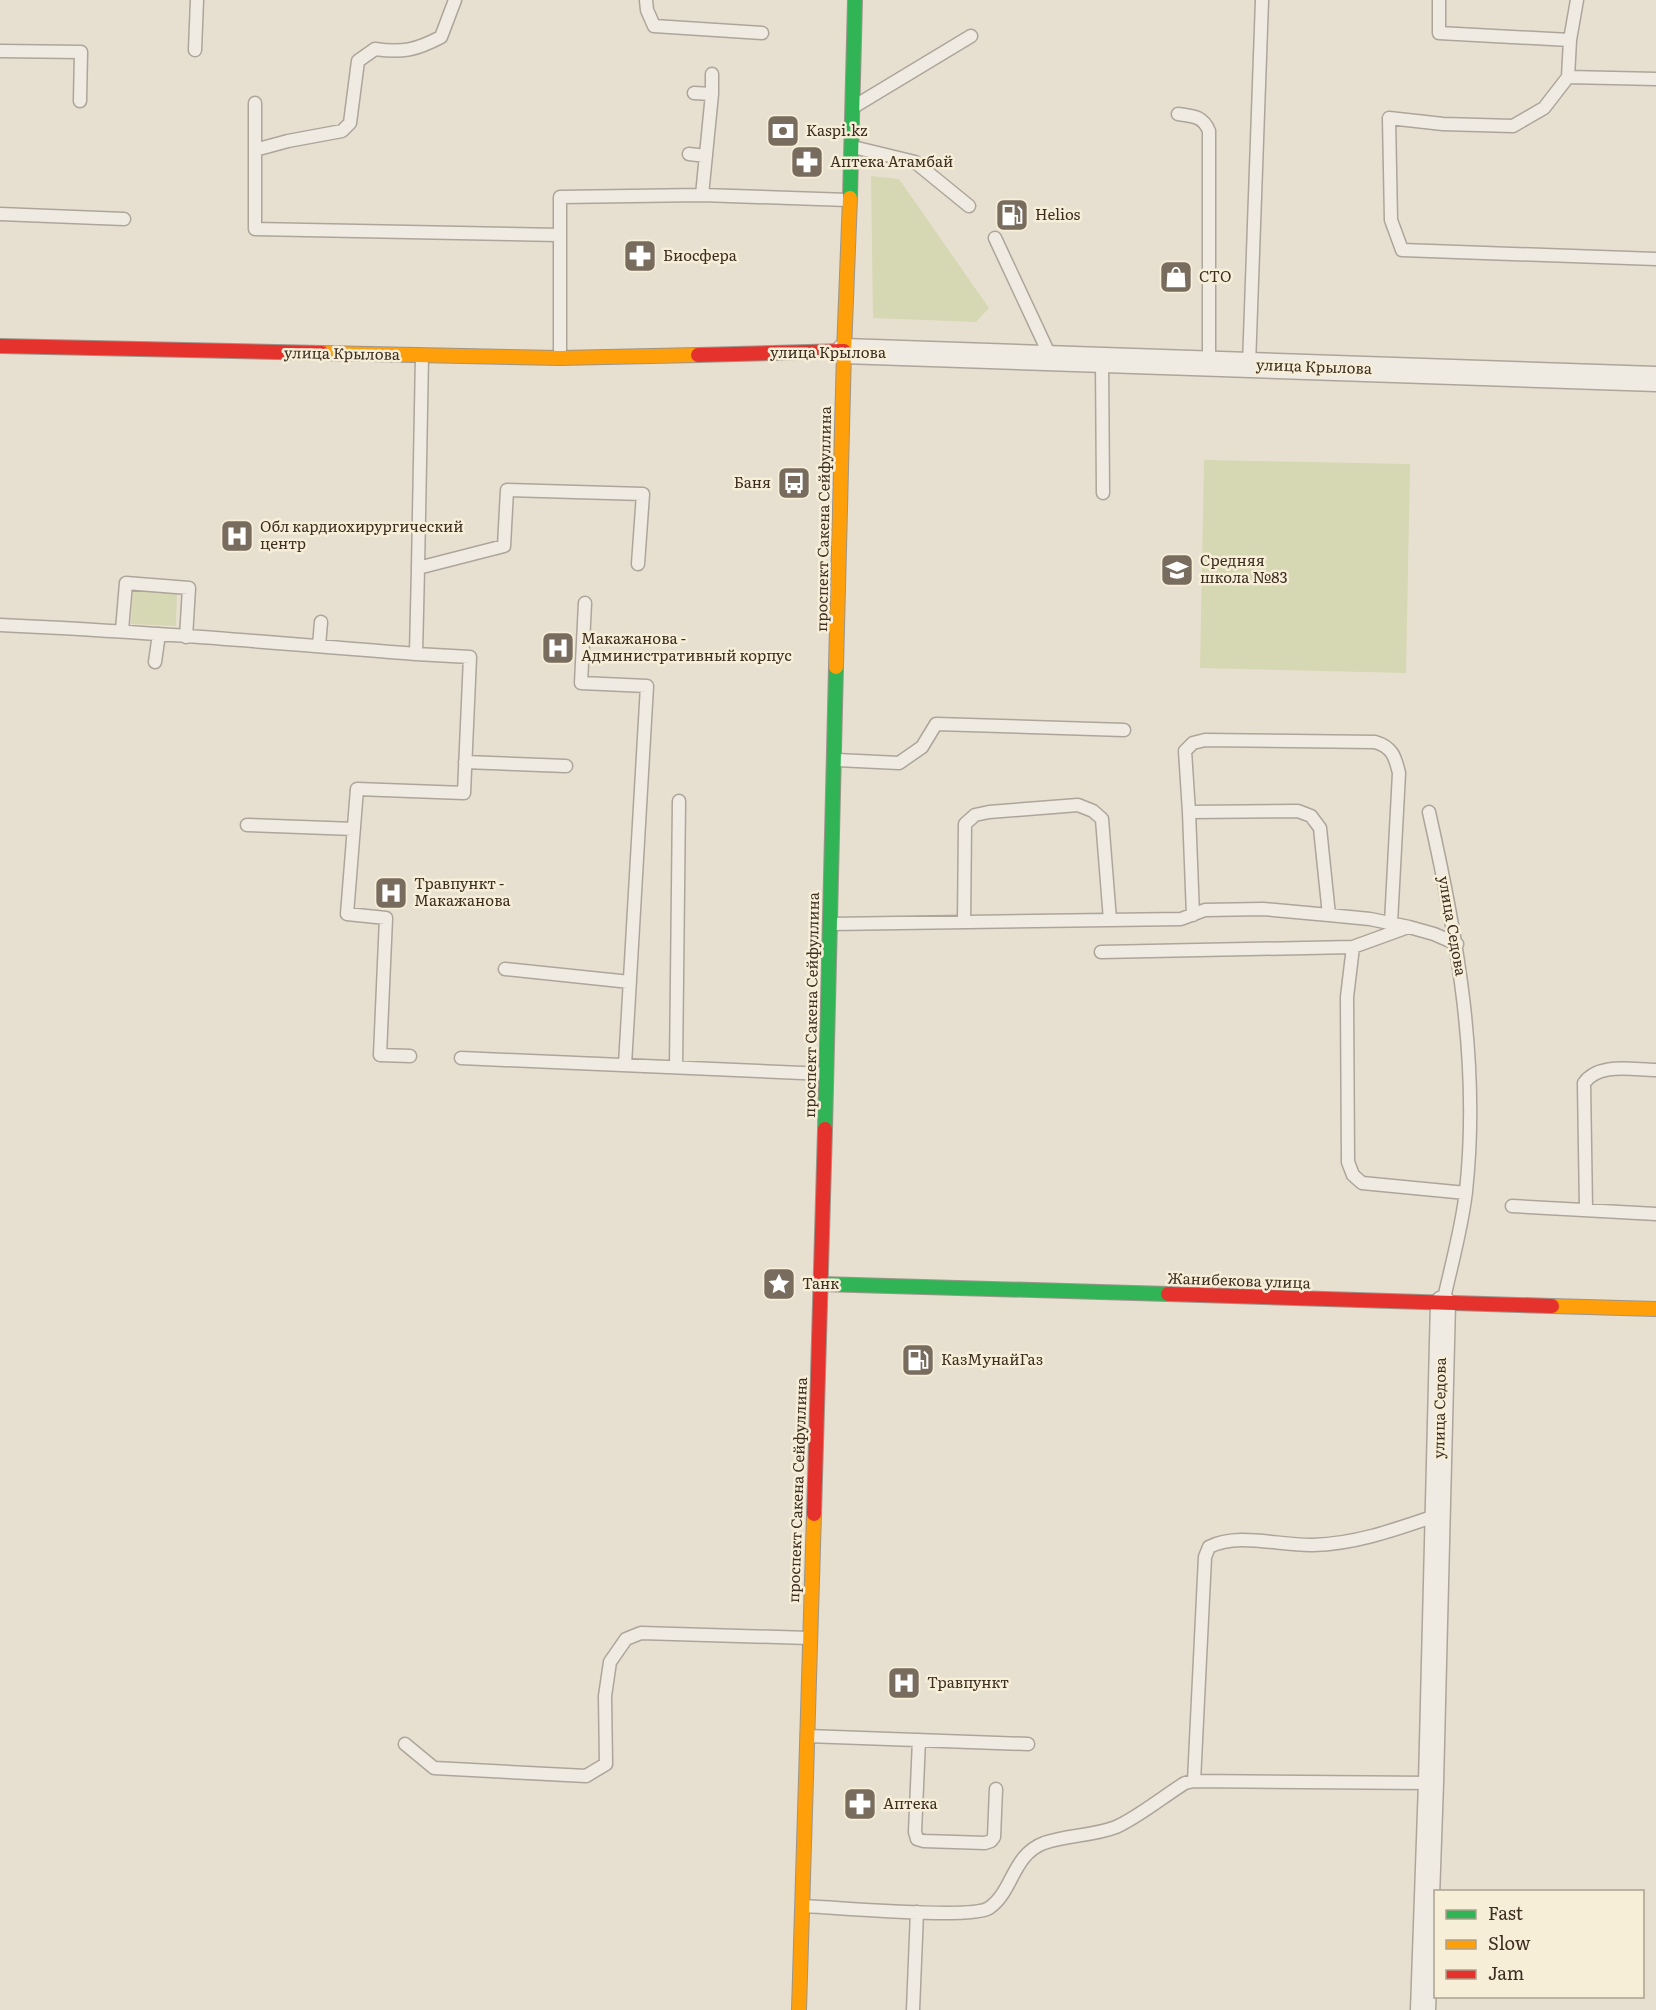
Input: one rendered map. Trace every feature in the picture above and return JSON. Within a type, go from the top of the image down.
[{"type":"main road","name":"проспект Сакена Сейфуллина","points":[[799,2010],[855,0]]},
{"type":"main road","name":"улица Крылова","points":[[0,346],[560,358],[844,351]]},
{"type":"main road","name":"Жанибекова улица","points":[[821,1284],[1656,1309]]},
{"type":"street","name":"улица Крылова","points":[[844,351],[1656,379]]},
{"type":"street","name":"улица Седова","points":[[1423,2010],[1443,1304]]},
{"type":"lane","points":[[195,50],[197,0]]},
{"type":"lane","points":[[255,150],[342,131],[350,123],[358,61],[375,49],[396,52],[420,48],[441,37],[454,0]]},
{"type":"lane","points":[[646,0],[647,10],[654,26],[762,33]]},
{"type":"lane","points":[[1249,365],[1262,0]]},
{"type":"lane","points":[[1439,0],[1439,33],[1570,40]]},
{"type":"lane","points":[[1577,0],[1570,40],[1568,77],[1544,108],[1513,126],[1443,124],[1389,118],[1391,220],[1402,250],[1656,259]]},
{"type":"lane","points":[[851,108],[970,36]]},
{"type":"lane","points":[[0,51],[81,52],[80,101]]},
{"type":"lane","points":[[702,195],[712,74]]},
{"type":"lane","points":[[1568,77],[1656,79]]},
{"type":"lane","points":[[694,93],[712,94]]},
{"type":"lane","points":[[255,103],[255,229],[559,235]]},
{"type":"lane","points":[[1178,114],[1198,117],[1206,123],[1209,131],[1209,363]]},
{"type":"lane","points":[[852,147],[915,162],[969,206]]},
{"type":"lane","points":[[689,154],[706,156]]},
{"type":"lane","points":[[560,358],[560,196],[702,195],[849,200]]},
{"type":"lane","points":[[0,214],[124,219]]},
{"type":"lane","points":[[994,238],[1051,358]]},
{"type":"lane","points":[[416,654],[422,356]]},
{"type":"lane","points":[[1102,360],[1103,493]]},
{"type":"lane","points":[[418,568],[504,546],[507,490],[642,494],[638,564]]},
{"type":"lane","points":[[122,630],[126,583],[189,588],[186,637]]},
{"type":"lane","points":[[585,603],[581,683],[647,686],[625,1065]]},
{"type":"lane","points":[[319,646],[321,622]]},
{"type":"lane","points":[[0,625],[122,630],[186,637],[471,657],[464,793],[357,789],[347,914],[386,918],[380,1054],[410,1056]]},
{"type":"lane","points":[[156,662],[159,634]]},
{"type":"lane","points":[[834,760],[899,763],[921,747],[936,724],[1124,730]]},
{"type":"lane","points":[[1193,915],[1185,751],[1193,743],[1205,740],[1375,742],[1388,746],[1396,758],[1399,773],[1391,923]]},
{"type":"lane","points":[[465,762],[566,766]]},
{"type":"lane","points":[[676,1067],[679,801]]},
{"type":"lane","points":[[964,922],[965,824],[975,814],[1078,805],[1102,819],[1110,920]]},
{"type":"lane","points":[[1189,812],[1298,811],[1311,816],[1320,828],[1329,915]]},
{"type":"lane","name":"улица Седова","points":[[1429,812],[1457,944],[1468,1042],[1471,1123],[1466,1193],[1443,1304]]},
{"type":"lane","points":[[247,825],[354,829]]},
{"type":"lane","points":[[830,924],[1181,919],[1205,910],[1263,909],[1391,923],[1434,933],[1457,944]]},
{"type":"lane","points":[[1101,952],[1353,947],[1409,927]]},
{"type":"lane","points":[[1353,947],[1347,1009],[1348,1162],[1353,1175],[1362,1183],[1466,1193]]},
{"type":"lane","points":[[505,969],[630,982]]},
{"type":"lane","points":[[461,1058],[826,1074]]},
{"type":"lane","points":[[1586,1210],[1584,1083],[1589,1076],[1604,1070],[1656,1070]]},
{"type":"lane","points":[[1512,1206],[1656,1214]]},
{"type":"lane","points":[[1194,1781],[1205,1557],[1209,1547],[1217,1542],[1233,1539],[1276,1544],[1314,1545],[1351,1541],[1386,1533],[1438,1515]]},
{"type":"lane","points":[[405,1744],[434,1768],[586,1776],[606,1764],[605,1696],[610,1662],[626,1639],[640,1633],[810,1638]]},
{"type":"lane","points":[[807,1736],[1028,1744]]},
{"type":"lane","points":[[919,1740],[915,1832],[917,1839],[986,1843],[991,1841],[994,1837],[996,1789]]},
{"type":"lane","points":[[802,1906],[917,1912],[978,1912],[989,1908],[998,1899],[1023,1857],[1033,1849],[1045,1843],[1116,1827],[1185,1783],[1194,1781],[1431,1783]]},
{"type":"lane","points":[[913,2010],[917,1912]]},
{"type":"green space","points":[[871,176],[899,179],[989,308],[976,322],[873,318]]},
{"type":"green space","points":[[1204,460],[1410,464],[1406,673],[1200,668]]},
{"type":"green space","points":[[133,590],[177,592],[176,626],[131,624]]},
{"type":"traffic: fast","points":[[850,198],[855,0]]},
{"type":"traffic: fast","points":[[825,1129],[836,667]]},
{"type":"traffic: fast","points":[[821,1284],[1168,1294]]},
{"type":"traffic: slow","points":[[836,667],[850,198]]},
{"type":"traffic: slow","points":[[322,353],[560,358],[698,355]]},
{"type":"traffic: slow","points":[[1552,1306],[1656,1309]]},
{"type":"traffic: slow","points":[[799,2010],[814,1514]]},
{"type":"traffic: jam","points":[[0,346],[322,353]]},
{"type":"traffic: jam","points":[[698,355],[844,351]]},
{"type":"traffic: jam","points":[[814,1514],[825,1129]]},
{"type":"traffic: jam","points":[[1168,1294],[1552,1306]]},
{"type":"place","name":"Kaspi.kz","points":[[783,131]]},
{"type":"place","name":"Аптека Атамбай","points":[[807,162]]},
{"type":"place","name":"Helios","points":[[1012,215]]},
{"type":"place","name":"Биосфера","points":[[640,256]]},
{"type":"place","name":"СТО","points":[[1176,277]]},
{"type":"place","name":"Баня","points":[[794,483]]},
{"type":"place","name":"Обл кардиохирургический центр","points":[[237,536]]},
{"type":"place","name":"Средняя школа №83","points":[[1177,570]]},
{"type":"place","name":"Макажанова - Административный корпус","points":[[558,648]]},
{"type":"place","name":"Травпункт - Макажанова","points":[[391,893]]},
{"type":"place","name":"Танк","points":[[779,1284]]},
{"type":"place","name":"КазМунайГаз","points":[[918,1360]]},
{"type":"place","name":"Травпункт","points":[[904,1683]]},
{"type":"place","name":"Аптека","points":[[860,1804]]}]
